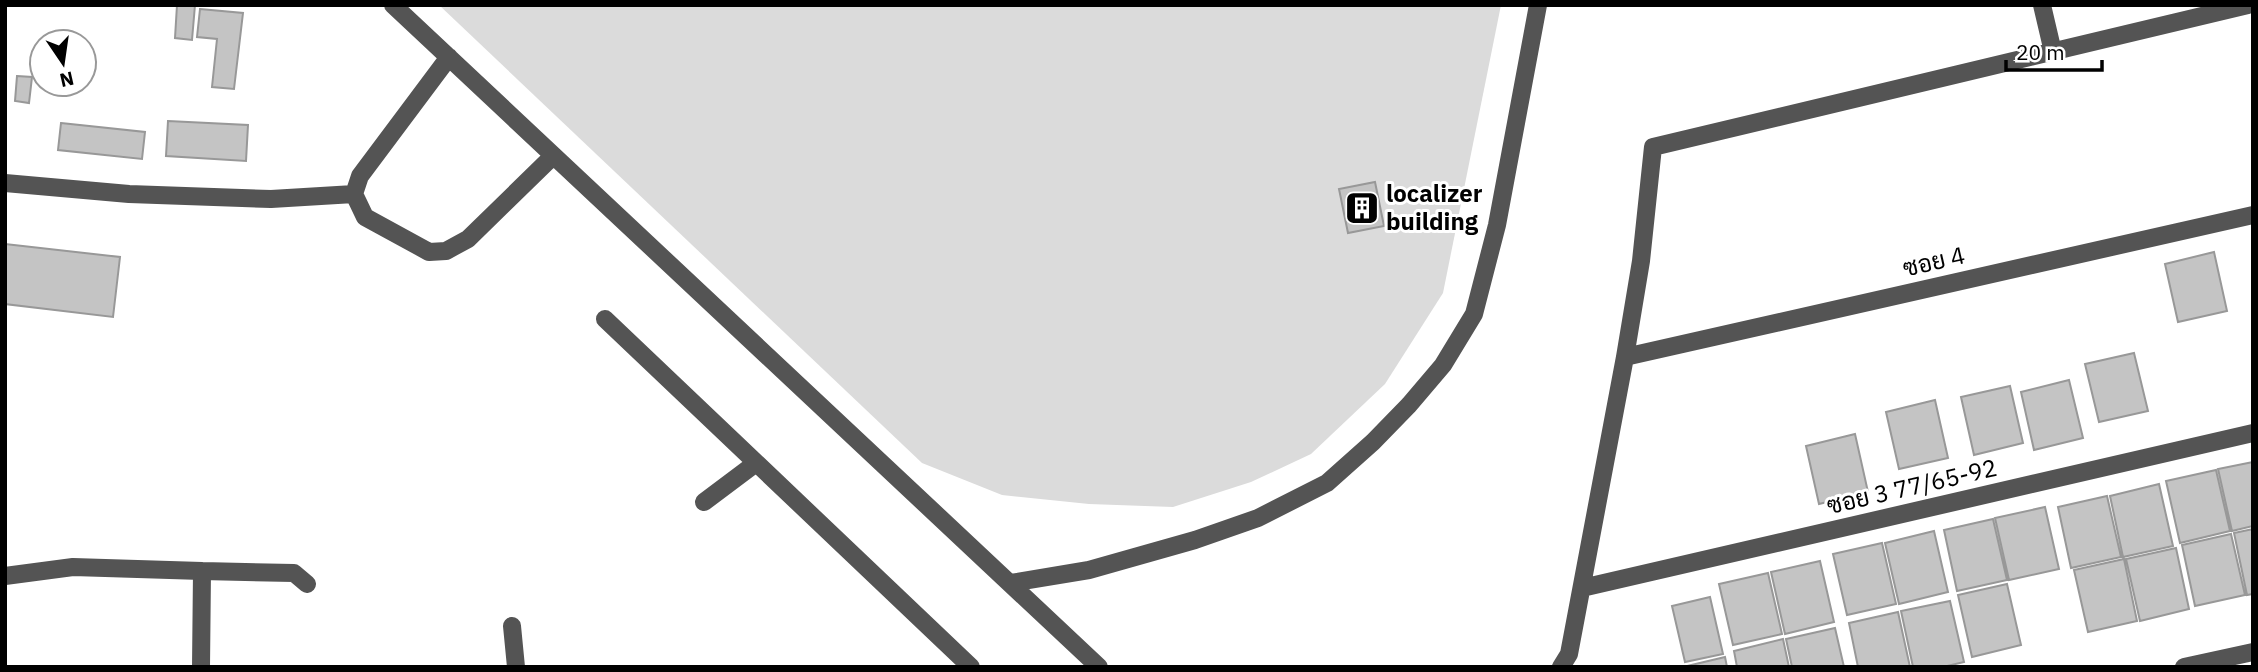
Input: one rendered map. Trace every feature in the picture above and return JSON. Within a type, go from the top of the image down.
[{"type":"street","points":[[393,5],[1099,667]]},
{"type":"street","points":[[1011,583],[1089,570],[1195,540],[1258,518],[1327,483],[1409,405],[1443,365],[1474,314],[1497,225],[1538,5]]},
{"type":"street","points":[[2042,5],[2053,52]]},
{"type":"street","points":[[1561,667],[1569,654],[1625,357],[1641,261],[1653,147],[2248,5]]},
{"type":"street","points":[[449,57],[360,176],[354,194],[365,217],[429,252],[446,251],[468,239],[553,156]]},
{"type":"street","points":[[5,184],[129,194],[271,199],[354,194]]},
{"type":"street","name":"ซอย 4","points":[[1625,357],[2253,215]]},
{"type":"street","points":[[605,318],[971,667]]},
{"type":"street","name":"ซอย 3 77/65-92","points":[[1582,589],[2253,433]]},
{"type":"street","points":[[704,502],[756,463]]},
{"type":"street","points":[[5,576],[73,567],[294,573],[307,584]]},
{"type":"street","points":[[201,667],[202,571]]},
{"type":"street","points":[[512,626],[516,667]]},
{"type":"street","points":[[2184,667],[2253,652]]},
{"type":"shaded area","points":[[439,5],[1501,5],[1443,293],[1385,384],[1311,454],[1251,482],[1173,507],[1089,504],[1002,495],[922,463]]},
{"type":"building","points":[[177,5],[195,5],[192,40],[175,38]]},
{"type":"building","points":[[200,9],[243,13],[234,89],[212,87],[217,39],[197,37]]},
{"type":"building","points":[[17,76],[28,77],[29,103],[15,101]]},
{"type":"building","points":[[168,121],[248,125],[246,161],[166,156]]},
{"type":"building","points":[[61,123],[145,132],[142,159],[58,150]]},
{"type":"building","name":"localizer building","points":[[1375,182],[1384,226],[1348,233],[1339,189]]},
{"type":"building","points":[[5,244],[120,257],[113,317],[5,304]]},
{"type":"building","points":[[2214,252],[2227,311],[2178,322],[2165,264]]},
{"type":"building","points":[[2134,353],[2148,411],[2099,422],[2085,364]]},
{"type":"building","points":[[2069,380],[2083,438],[2034,450],[2021,392]]},
{"type":"building","points":[[2010,386],[2023,443],[1974,455],[1961,397]]},
{"type":"building","points":[[1935,400],[1948,458],[1899,469],[1886,412]]},
{"type":"building","points":[[1855,434],[1868,492],[1819,504],[1806,446]]},
{"type":"building","points":[[2253,462],[2253,526],[2232,531],[2218,469]]},
{"type":"building","points":[[2216,470],[2230,531],[2180,543],[2166,481]]},
{"type":"building","points":[[2159,484],[2173,546],[2123,557],[2110,496]]},
{"type":"building","points":[[2107,496],[2121,557],[2071,568],[2058,507]]},
{"type":"building","points":[[2045,507],[2059,569],[2009,580],[1995,518]]},
{"type":"building","points":[[1993,519],[2007,580],[1957,591],[1944,530]]},
{"type":"building","points":[[2253,529],[2253,594],[2247,595],[2234,533]]},
{"type":"building","points":[[1934,531],[1948,592],[1899,604],[1885,543]]},
{"type":"building","points":[[2231,534],[2245,595],[2195,606],[2182,545]]},
{"type":"building","points":[[1882,543],[1896,604],[1847,615],[1833,554]]},
{"type":"building","points":[[2176,548],[2189,609],[2140,621],[2126,559]]},
{"type":"building","points":[[2124,559],[2137,621],[2088,632],[2074,570]]},
{"type":"building","points":[[1820,561],[1834,622],[1785,634],[1771,572]]},
{"type":"building","points":[[1768,573],[1782,634],[1733,645],[1719,584]]},
{"type":"building","points":[[2007,584],[2021,645],[1972,657],[1958,595]]},
{"type":"building","points":[[1710,597],[1723,654],[1685,662],[1672,606]]},
{"type":"building","points":[[1950,601],[1964,662],[1943,667],[1913,667],[1901,611]]},
{"type":"building","points":[[1898,612],[1910,667],[1858,667],[1849,623]]},
{"type":"building","points":[[1835,628],[1844,667],[1792,667],[1786,639]]},
{"type":"building","points":[[1783,639],[1789,667],[1737,667],[1734,651]]},
{"type":"building","points":[[1725,657],[1727,667],[1683,667]]},
{"type":"place","name":"localizer building","points":[[1362,208]]}]
